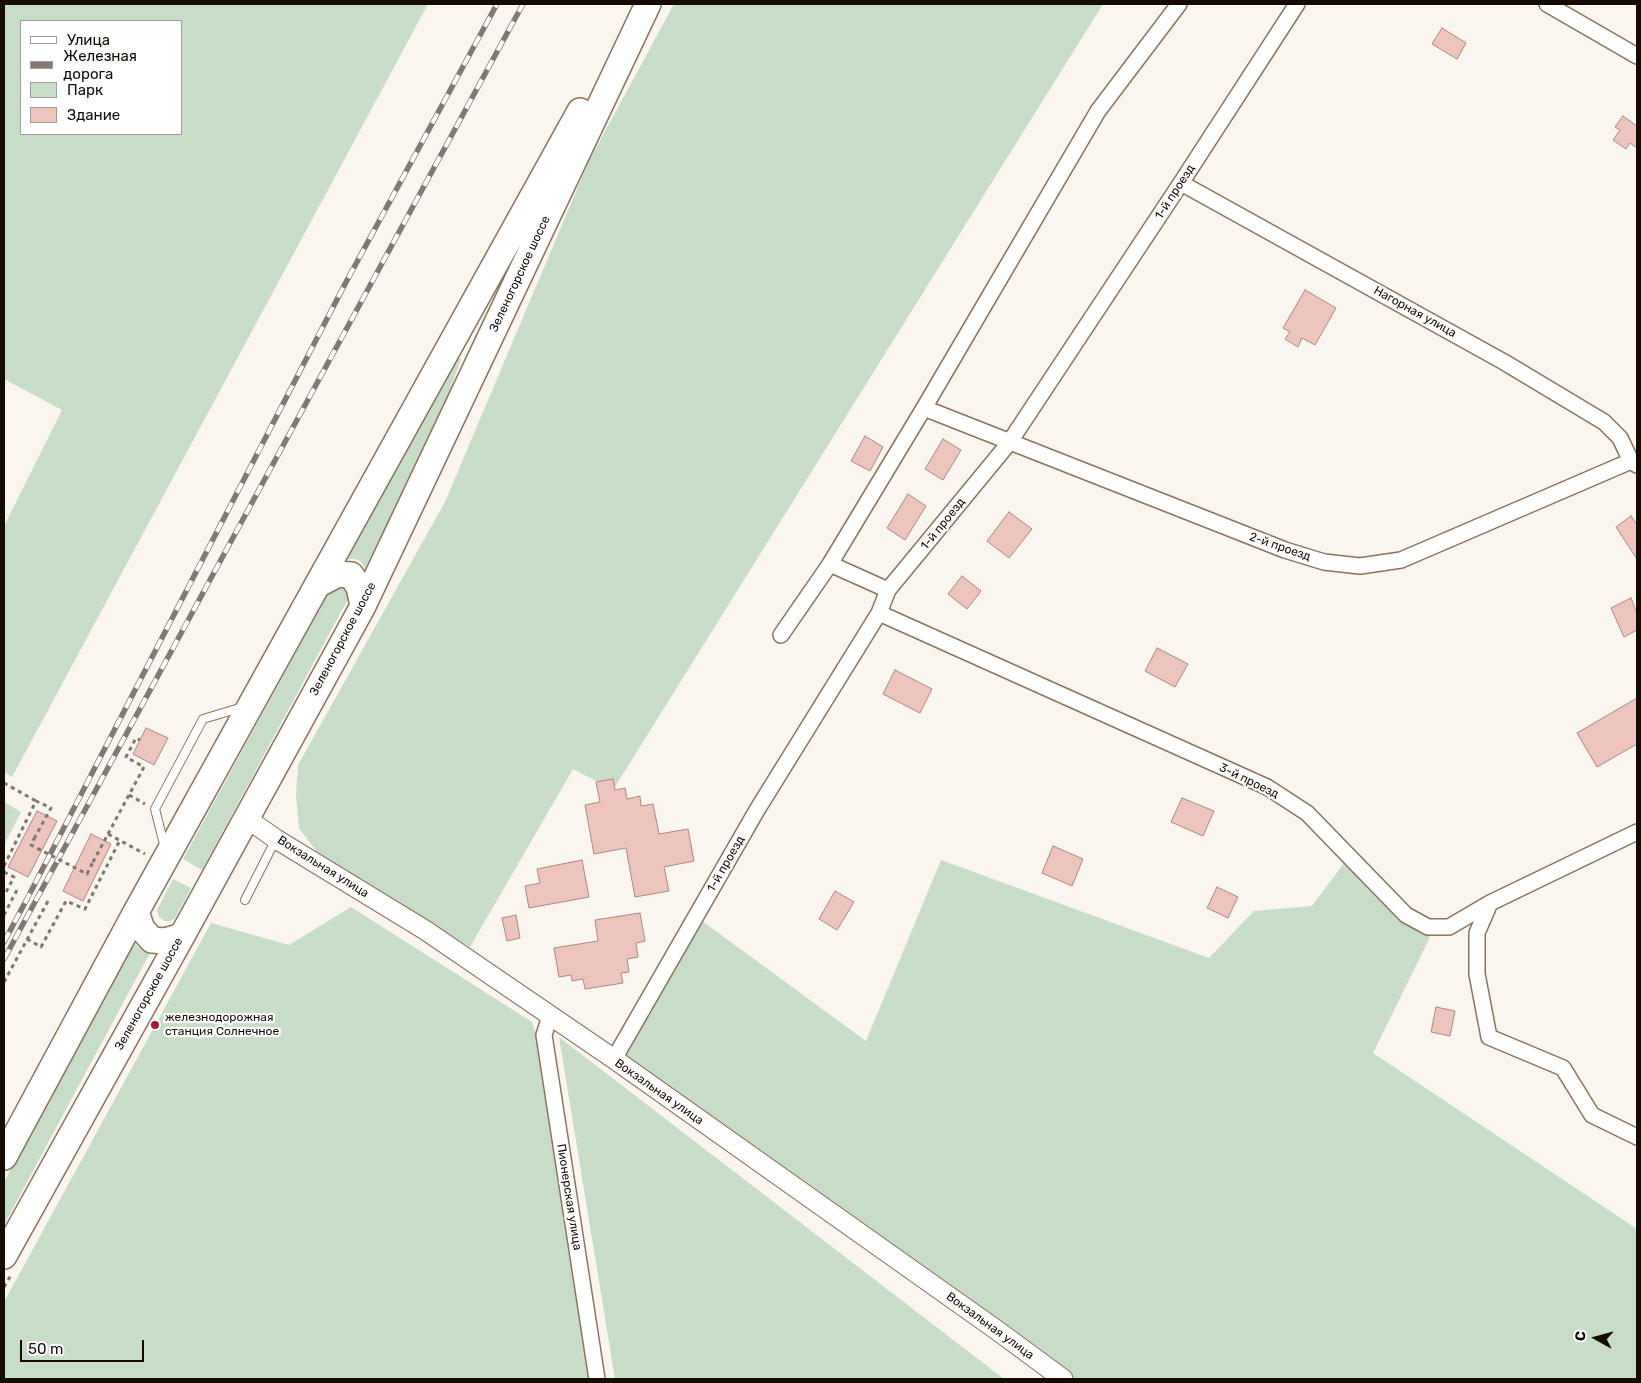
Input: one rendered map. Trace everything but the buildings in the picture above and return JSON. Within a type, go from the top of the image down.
[{"type":"main road","name":"Зеленогорское шоссе","points":[[4,1157],[136,912],[639,4]]},
{"type":"main road","name":"Зеленогорское шоссе","points":[[4,1256],[182,936],[362,606],[648,4]]},
{"type":"main road","points":[[319,584],[338,574],[351,575],[359,587],[362,606]]},
{"type":"main road","points":[[136,912],[142,929],[152,940],[165,941],[182,936]]},
{"type":"street","points":[[781,635],[830,564],[1098,111],[1179,4]]},
{"type":"street","name":"1-й проезд","points":[[614,1059],[757,810],[879,613],[888,590],[1009,443],[1297,4]]},
{"type":"street","points":[[1547,4],[1637,56]]},
{"type":"street","name":"Нагорная улица","points":[[1181,183],[1504,362],[1604,422],[1620,438],[1634,463]]},
{"type":"street","name":"2-й проезд","points":[[924,408],[1009,443],[1286,550],[1324,562],[1360,566],[1401,560],[1634,463]]},
{"type":"street","points":[[830,564],[888,590]]},
{"type":"street","name":"3-й проезд","points":[[879,613],[1267,787],[1307,813],[1406,915],[1428,927],[1449,927],[1490,903],[1637,832]]},
{"type":"street","name":"Вокзальная улица","points":[[246,818],[276,839],[424,930],[614,1059],[1063,1379]]},
{"type":"street","points":[[1490,903],[1477,933],[1477,974],[1490,1037],[1563,1068],[1592,1115],[1637,1137]]},
{"type":"street","name":"Пионерская улица","points":[[550,1016],[544,1035],[597,1379]]},
{"type":"lane","points":[[165,860],[155,810],[203,719],[252,704]]},
{"type":"lane","points":[[245,900],[276,839]]},
{"type":"path","points":[[4,783],[50,808],[31,845],[87,874],[144,767],[126,757],[136,738],[140,740]]},
{"type":"path","points":[[129,796],[155,810]]},
{"type":"path","points":[[4,866],[36,801]]},
{"type":"path","points":[[108,834],[165,860]]},
{"type":"path","points":[[27,939],[42,947],[66,901],[84,909],[120,840]]},
{"type":"path","points":[[4,872],[14,877],[4,896]]},
{"type":"path","points":[[4,915],[18,888]]},
{"type":"path","points":[[4,982],[48,901]]},
{"type":"green space","points":[[4,4],[428,4],[12,777],[4,772],[4,526],[62,410],[4,379]]},
{"type":"green space","points":[[674,4],[1103,4],[613,790],[573,769],[470,947],[317,852],[299,828],[296,796],[298,765],[445,502],[589,161]]},
{"type":"green space","points":[[456,357],[461,359],[439,421],[365,568],[360,561],[345,559]]},
{"type":"green space","points":[[336,586],[342,586],[348,591],[348,599],[202,870],[183,859],[329,592]]},
{"type":"green space","points":[[4,802],[21,812],[4,845]]},
{"type":"green space","points":[[941,860],[1209,958],[1254,911],[1312,906],[1345,862],[1430,937],[1373,1053],[1637,1229],[1637,1379],[1068,1379],[626,1055],[702,921],[866,1041]]},
{"type":"green space","points":[[173,879],[191,888],[175,918],[170,921],[164,921],[159,917],[157,910]]},
{"type":"green space","points":[[351,907],[532,1022],[541,1048],[592,1379],[4,1379],[4,1302],[211,923],[289,945]]},
{"type":"green space","points":[[134,942],[138,947],[151,951],[4,1225],[4,1182]]},
{"type":"green space","points":[[559,1037],[1004,1379],[615,1379]]},
{"type":"railway","points":[[4,942],[345,284],[497,4]]},
{"type":"railway","points":[[4,959],[523,4]]},
{"type":"place","name":"железнодорожная станция Солнечное","points":[[155,1025]]}]
